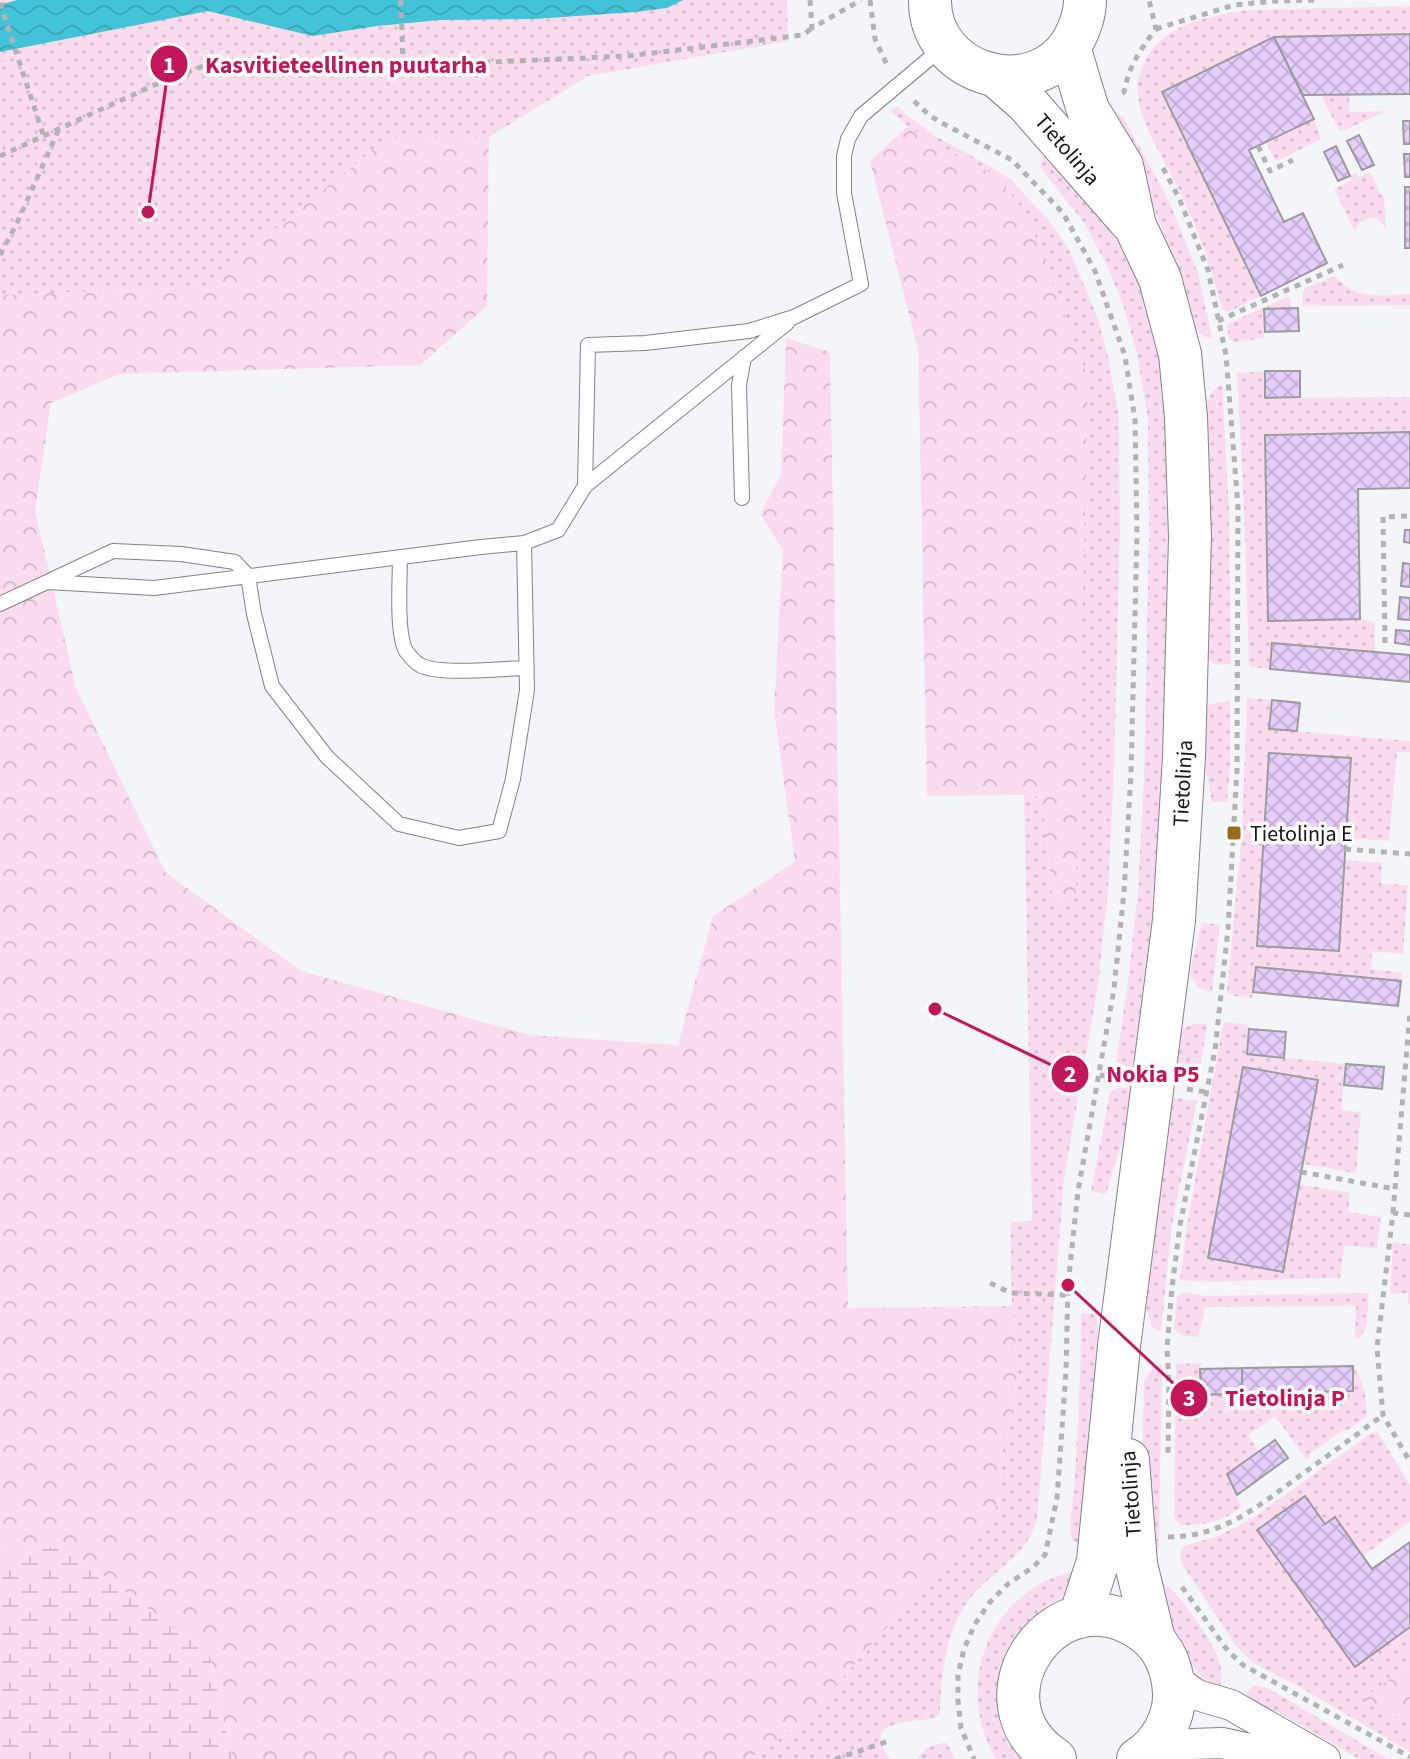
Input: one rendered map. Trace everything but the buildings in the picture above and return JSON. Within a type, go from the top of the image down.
[{"type":"street","points":[[930,0],[935,28],[945,46],[959,60],[977,71],[1017,77],[1036,72],[1055,61],[1078,25],[1114,0]]},
{"type":"street","name":"Tietolinja","points":[[1078,25],[1088,110],[1122,166],[1135,226],[1160,279],[1180,354],[1186,417],[1190,537],[1184,757],[1174,920],[1119,1346],[1098,1561],[1080,1617]]},
{"type":"street","name":"Tietolinja","points":[[996,76],[1026,102],[1135,226]]},
{"type":"street","name":"Tietolinja","points":[[1119,1346],[1136,1564],[1154,1640],[1166,1658],[1174,1679]]},
{"type":"street","points":[[1049,1757],[1032,1738],[1023,1721],[1019,1702],[1019,1683],[1024,1664],[1033,1648],[1062,1623],[1098,1615],[1117,1618],[1137,1627],[1154,1640]]},
{"type":"street","points":[[1140,1758],[1158,1741],[1169,1722],[1174,1701],[1174,1679]]},
{"type":"street","points":[[1174,1679],[1197,1695],[1231,1705],[1325,1759]]},
{"type":"street","points":[[1140,1758],[1191,1744],[1222,1743],[1296,1759]]},
{"type":"lane","points":[[585,486],[588,345],[645,343],[749,331],[794,317],[861,284],[844,193],[844,156],[848,139],[861,116],[945,46]]},
{"type":"lane","points":[[47,582],[154,588],[524,543],[558,530],[585,486],[794,317]]},
{"type":"lane","points":[[742,498],[739,385],[744,357]]},
{"type":"lane","points":[[0,604],[113,551],[181,554],[235,562],[248,576],[272,686],[327,757],[399,824],[459,838],[499,831],[513,779],[527,690],[524,543]]},
{"type":"lane","points":[[400,557],[399,614],[405,650],[419,664],[458,670],[527,668]]},
{"type":"path","points":[[401,0],[403,66]]},
{"type":"path","points":[[810,0],[812,28]]},
{"type":"path","points":[[0,156],[152,86],[214,62],[268,59],[403,66],[628,56],[803,35],[861,0]]},
{"type":"path","points":[[1156,29],[1234,5],[1317,0]]},
{"type":"path","points":[[0,3],[44,137]]},
{"type":"path","points":[[0,255],[59,129]]},
{"type":"path","points":[[1258,146],[1270,171],[1293,160]]},
{"type":"path","points":[[974,1759],[961,1728],[958,1701],[958,1675],[964,1649],[975,1624],[990,1602],[1045,1555],[1057,1498],[1078,1191],[1114,989],[1124,892],[1131,774],[1137,534],[1135,420],[1125,356],[1095,271],[1063,213],[1012,160]]},
{"type":"path","points":[[1218,321],[1343,265]]},
{"type":"path","points":[[1385,643],[1383,517],[1410,516]]},
{"type":"path","points":[[1345,849],[1410,854]]},
{"type":"path","points":[[1410,1012],[1393,1213],[1377,1348],[1383,1415],[1410,1462]]},
{"type":"path","points":[[1301,1172],[1395,1189]]},
{"type":"path","points":[[1393,1213],[1410,1215]]},
{"type":"path","points":[[990,1283],[1011,1293],[1069,1295]]},
{"type":"path","points":[[1167,1537],[1183,1537],[1243,1517],[1383,1415]]},
{"type":"path","points":[[1243,1665],[1410,1757]]},
{"type":"path","points":[[835,1759],[889,1741]]},
{"type":"green space","points":[[0,0],[787,0],[788,41],[588,76],[489,137],[389,137],[204,287],[4,295],[0,299]]},
{"type":"green space","points":[[1410,6],[1410,34],[1274,37],[1162,92],[1261,296],[1228,312],[1222,309],[1194,222],[1141,110],[1139,78],[1147,58],[1160,41],[1177,29],[1221,15],[1248,10]]},
{"type":"green space","points":[[1321,95],[1349,95],[1350,112],[1387,111],[1340,132]]},
{"type":"green space","points":[[897,107],[935,136],[1011,180],[1050,222],[1069,250],[1097,316],[1119,418],[1120,533],[1108,891],[1098,985],[1064,1178],[1034,1528],[1016,1555],[976,1591],[958,1619],[947,1649],[940,1714],[935,1718],[892,1725],[880,1736],[890,1759],[749,1759],[804,1722],[919,1590],[994,1518],[1018,1372],[1012,1306],[1010,1222],[1032,1221],[1024,795],[1042,797],[1053,901],[1064,904],[940,148],[890,111]]},
{"type":"green space","points":[[1108,110],[1123,117],[1169,201],[1198,273],[1212,338],[1205,337],[1191,323],[1181,280],[1155,210]]},
{"type":"green space","points":[[1314,119],[1321,139],[1275,160],[1266,142]]},
{"type":"green space","points":[[908,126],[940,148],[995,175],[1027,214],[1088,378],[1076,893],[1064,904],[1053,901],[1042,797],[927,796],[918,350],[870,161]]},
{"type":"green space","points":[[389,137],[489,137],[487,306],[420,365],[120,374],[51,403],[35,511],[76,688],[166,873],[301,971],[530,1035],[678,1045],[713,916],[795,862],[774,710],[783,550],[760,514],[781,475],[786,338],[830,352],[848,1308],[1012,1306],[1018,1372],[994,1519],[919,1590],[804,1722],[749,1759],[232,1759],[209,1653],[62,1546],[0,1552],[0,299],[4,295],[203,287]]},
{"type":"green space","points":[[1044,149],[1105,211],[1147,300],[1161,353],[1170,418],[1172,536],[1158,896],[1136,1069],[1128,1069],[1116,1062],[1138,893],[1144,774],[1148,419],[1137,354],[1123,304],[1085,224],[1040,167]]},
{"type":"green space","points":[[1370,172],[1384,196],[1386,228],[1377,218],[1370,218],[1359,223],[1355,232],[1334,189],[1352,180],[1350,176],[1356,173],[1359,178]]},
{"type":"green space","points":[[1332,277],[1352,290],[1370,295],[1410,294],[1410,305],[1302,306],[1305,288]]},
{"type":"green space","points":[[1290,298],[1291,308],[1264,309],[1264,338],[1229,340],[1227,324]]},
{"type":"green space","points":[[1265,371],[1266,398],[1410,397],[1410,432],[1265,436],[1268,620],[1360,619],[1375,623],[1375,652],[1273,643],[1270,669],[1249,667],[1237,373]]},
{"type":"green space","points":[[1222,383],[1229,510],[1231,664],[1222,665],[1212,663],[1203,654],[1205,406],[1212,392]]},
{"type":"green space","points":[[1247,698],[1272,700],[1269,729],[1410,741],[1410,752],[1397,752],[1389,841],[1346,838],[1257,946],[1339,951],[1344,860],[1382,863],[1381,884],[1408,885],[1403,954],[1372,951],[1371,969],[1402,973],[1401,981],[1256,967],[1252,998],[1227,992],[1242,832]]},
{"type":"green space","points":[[1230,701],[1227,802],[1212,802],[1202,747],[1202,709]]},
{"type":"green space","points":[[1202,923],[1220,924],[1212,992],[1199,988],[1189,974]]},
{"type":"green space","points":[[1192,1024],[1207,1024],[1200,1072],[1172,1070],[1177,1033]]},
{"type":"green space","points":[[1223,1024],[1248,1025],[1247,1054],[1346,1064],[1341,1110],[1361,1112],[1356,1173],[1303,1164],[1317,1081],[1243,1067],[1208,1258],[1283,1272],[1299,1184],[1349,1193],[1349,1212],[1381,1217],[1377,1248],[1344,1246],[1340,1278],[1180,1280]]},
{"type":"green space","points":[[1120,1087],[1135,1090],[1127,1125],[1106,1194],[1091,1191],[1110,1092]]},
{"type":"green space","points":[[1169,1097],[1197,1101],[1172,1224],[1161,1332],[1152,1327],[1146,1307]]},
{"type":"green space","points":[[1393,1243],[1410,1244],[1410,1304],[1408,1293],[1390,1294]]},
{"type":"green space","points":[[1184,1292],[1206,1296],[1369,1293],[1367,1324],[1361,1337],[1355,1338],[1356,1306],[1205,1307],[1198,1337],[1188,1336],[1174,1328],[1177,1297]]},
{"type":"green space","points":[[1081,1313],[1096,1314],[1104,1375],[1081,1547],[1072,1540],[1071,1526]]},
{"type":"green space","points":[[1201,1363],[1201,1395],[1353,1391],[1353,1366],[1364,1390],[1367,1416],[1306,1459],[1275,1416],[1248,1435],[1258,1451],[1227,1474],[1241,1506],[1214,1522],[1180,1525],[1174,1517],[1176,1364]]},
{"type":"green space","points":[[1162,1364],[1159,1550],[1145,1550],[1141,1497],[1144,1381],[1153,1368]]},
{"type":"green space","points":[[1373,1432],[1378,1433],[1410,1485],[1410,1522],[1363,1556],[1336,1517],[1325,1524],[1304,1496],[1257,1530],[1355,1667],[1410,1627],[1410,1665],[1364,1698],[1410,1725],[1410,1752],[1252,1662],[1236,1646],[1180,1557],[1184,1546],[1218,1536],[1250,1520]]},
{"type":"green space","points":[[62,1546],[209,1653],[232,1759],[0,1759],[0,1552]]},
{"type":"green space","points":[[1072,1572],[1082,1573],[1067,1599],[1056,1607],[1026,1759],[996,1759],[985,1735],[979,1710],[978,1685],[990,1637],[1003,1616],[1021,1597],[1046,1580]]},
{"type":"green space","points":[[1158,1579],[1174,1592],[1208,1639],[1220,1666],[1220,1689],[1202,1677],[1190,1663],[1165,1617]]},
{"type":"green space","points":[[1410,1665],[1410,1725],[1364,1698]]},
{"type":"green space","points":[[1254,1685],[1269,1689],[1388,1759],[1359,1759],[1282,1714],[1245,1699]]},
{"type":"green space","points":[[945,1742],[955,1759],[917,1759],[927,1748]]},
{"type":"water","points":[[17,0],[683,0],[667,8],[635,12],[534,19],[440,20],[313,36],[208,11],[0,52],[0,5]]},
{"type":"place","name":"Kasvitieteellinen puutarha","points":[[148,212]]},
{"type":"place","name":"Tietolinja E","points":[[1234,833]]},
{"type":"place","name":"Nokia P5","points":[[935,1009]]},
{"type":"place","name":"Tietolinja P","points":[[1068,1285]]}]
